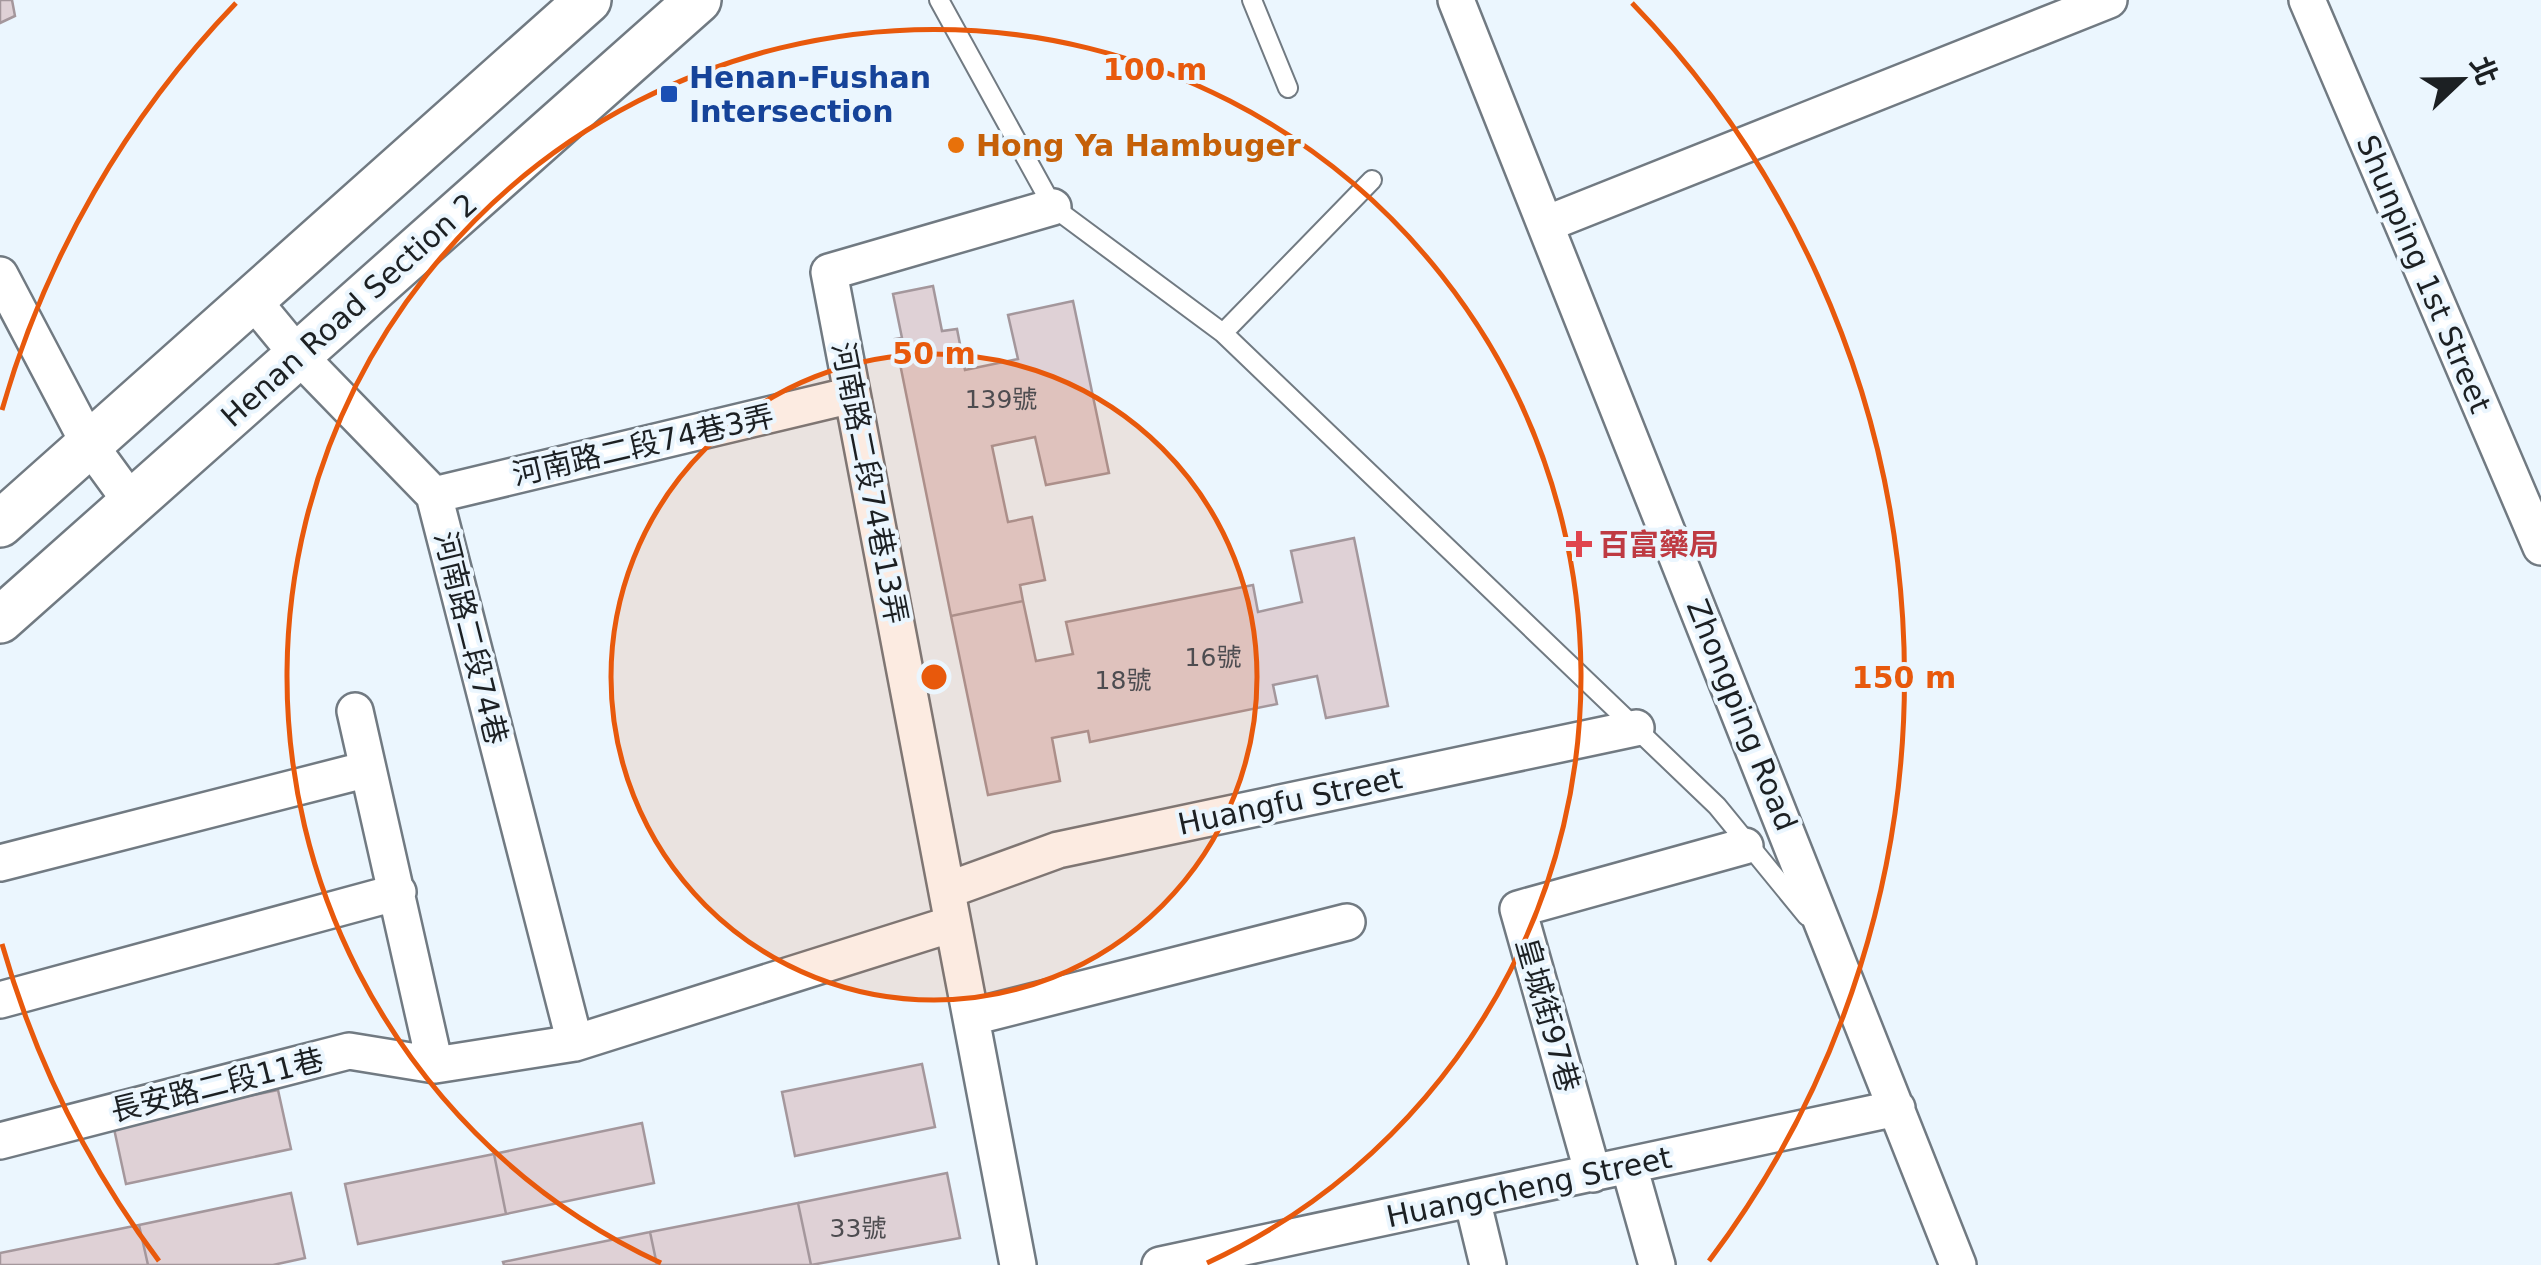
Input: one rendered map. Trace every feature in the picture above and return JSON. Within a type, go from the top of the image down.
[{"type":"street","points":[[0,524],[250,296],[588,0]]},
{"type":"street","name":"Henan Road Section 2","points":[[0,620],[698,0]]},
{"type":"street","name":"Zhongping Road","points":[[1456,0],[1958,1265]]},
{"type":"street","points":[[1546,224],[2109,0]]},
{"type":"street","name":"Shunping 1st Street","points":[[2307,0],[2541,547]]},
{"type":"street","name":"河南路二段74巷13弄","points":[[1018,1265],[829,272],[1053,207]]},
{"type":"street","points":[[0,275],[89,444],[132,503]]},
{"type":"street","name":"河南路二段74巷","points":[[250,296],[298,355],[434,495],[575,1043]]},
{"type":"street","name":"河南路二段74巷3弄","points":[[434,495],[852,396]]},
{"type":"street","points":[[355,711],[435,1064]]},
{"type":"street","name":"Huangfu Street","points":[[575,1043],[950,907],[1058,850],[1636,728]]},
{"type":"street","points":[[0,862],[368,769]]},
{"type":"street","name":"皇城街97巷","points":[[1593,1174],[1518,909],[1745,846]]},
{"type":"street","points":[[0,1000],[398,892]]},
{"type":"street","points":[[972,1017],[1347,922]]},
{"type":"street","name":"長安路二段11巷","points":[[0,1141],[349,1051],[435,1064],[575,1043]]},
{"type":"street","name":"Huangcheng Street","points":[[1160,1265],[1897,1108]]},
{"type":"street","points":[[1629,1166],[1656,1265]]},
{"type":"street","points":[[1472,1199],[1488,1265]]},
{"type":"lane","points":[[939,0],[1053,207],[1223,333],[1717,806],[1745,846],[1835,949]]},
{"type":"lane","points":[[1252,0],[1288,88]]},
{"type":"lane","points":[[1223,333],[1372,180]]},
{"type":"building","points":[[0,0],[12,0],[15,16],[0,23]]},
{"type":"building","points":[[933,286],[942,331],[957,329],[965,370],[1018,359],[1008,315],[1073,301],[1109,473],[1046,485],[1035,437],[992,446],[1008,522],[1032,517],[1045,580],[1020,585],[1023,601],[951,616],[895,339],[902,338],[893,294]]},
{"type":"building","points":[[1354,538],[1388,706],[1326,718],[1317,676],[1273,685],[1277,704],[1090,742],[1088,731],[1052,738],[1060,781],[988,795],[951,616],[1023,601],[1036,661],[1073,654],[1066,622],[1253,585],[1258,612],[1302,602],[1291,551]]},
{"type":"building","points":[[922,1064],[935,1127],[795,1156],[782,1092]]},
{"type":"building","points":[[278,1090],[291,1149],[126,1184],[113,1124]]},
{"type":"building","points":[[642,1123],[654,1183],[506,1214],[494,1154]]},
{"type":"building","points":[[494,1154],[506,1214],[358,1244],[345,1184]]},
{"type":"building","points":[[947,1173],[960,1238],[811,1265],[798,1203]]},
{"type":"building","points":[[291,1193],[305,1258],[273,1265],[148,1265],[139,1225]]},
{"type":"building","points":[[798,1203],[811,1265],[657,1265],[650,1232]]},
{"type":"building","points":[[139,1225],[148,1265],[0,1265],[0,1253]]},
{"type":"building","points":[[650,1232],[657,1265],[503,1262]]},
{"type":"place","name":"Henan-Fushan Intersection","points":[[669,94]]},
{"type":"place","name":"Hong Ya Hambuger","points":[[956,145]]},
{"type":"place","name":"百富藥局","points":[[1579,544]]}]
